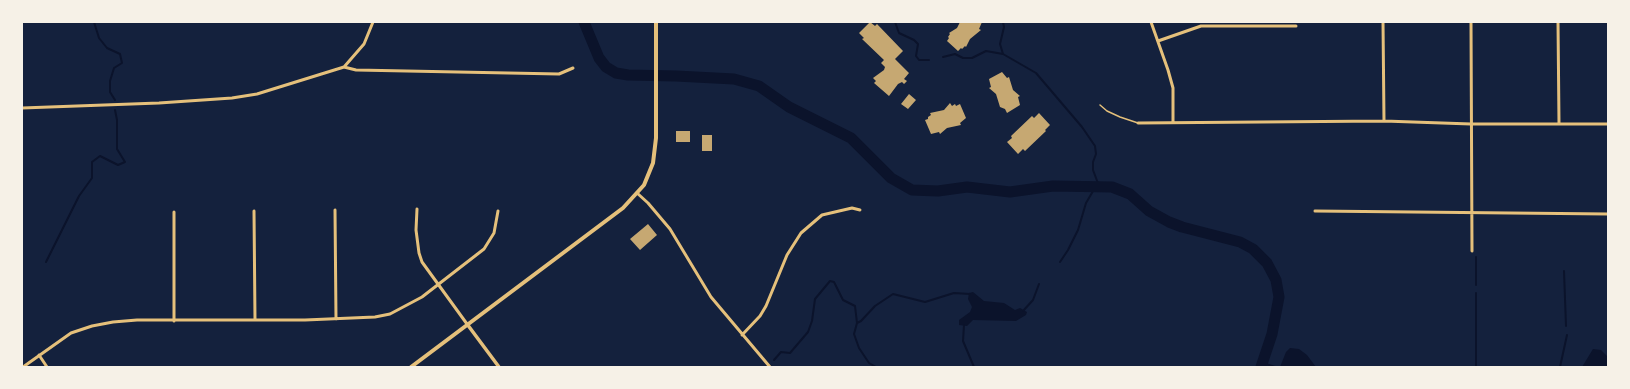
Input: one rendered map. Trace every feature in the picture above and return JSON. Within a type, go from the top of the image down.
[{"type":"main road","points":[[411,367],[600,226],[623,208],[637,193],[651,168],[656,138],[656,22]]},
{"type":"street","points":[[344,67],[364,44],[372,22]]},
{"type":"street","points":[[1151,22],[1172,88],[1173,122]]},
{"type":"street","points":[[1383,22],[1384,121]]},
{"type":"street","points":[[1471,22],[1472,251]]},
{"type":"street","points":[[1558,22],[1559,123]]},
{"type":"street","points":[[1158,41],[1201,26],[1296,26]]},
{"type":"street","points":[[22,108],[232,98],[263,92],[344,67],[356,70],[559,74],[573,68]]},
{"type":"street","points":[[1138,123],[1384,121],[1471,124],[1608,124]]},
{"type":"street","points":[[637,193],[648,203],[670,229],[711,297],[770,367]]},
{"type":"street","points":[[742,335],[760,316],[766,306],[787,255],[801,233],[822,215],[852,208],[860,210]]},
{"type":"street","points":[[417,209],[416,230],[419,253],[426,270],[499,367]]},
{"type":"street","points":[[335,210],[336,319]]},
{"type":"street","points":[[254,211],[255,320]]},
{"type":"street","points":[[23,367],[71,333],[92,326],[137,320],[336,319],[375,317],[390,314],[406,307],[438,286],[484,249],[496,228],[498,211]]},
{"type":"street","points":[[1315,211],[1608,214]]},
{"type":"street","points":[[174,212],[174,321]]},
{"type":"street","points":[[39,355],[48,367]]},
{"type":"lane","points":[[1100,105],[1107,111],[1124,120],[1138,123]]},
{"type":"water","points":[[973,292],[984,301],[1004,303],[1015,310],[1020,308],[1027,312],[1026,315],[1016,321],[973,320],[967,326],[959,325],[959,320],[970,312],[972,307],[968,299],[969,293]]},
{"type":"water","points":[[1290,348],[1299,349],[1307,355],[1316,367],[1280,367],[1286,352]]},
{"type":"water","points":[[1593,349],[1601,350],[1607,356],[1608,367],[1582,367]]},
{"type":"building","points":[[870,22],[875,26],[877,24],[903,51],[895,59],[909,73],[904,79],[907,81],[904,84],[902,82],[898,84],[889,96],[874,83],[876,81],[873,78],[884,70],[885,67],[881,63],[884,60],[862,39],[864,38],[859,33]]},
{"type":"building","points":[[960,22],[982,22],[979,29],[981,30],[970,39],[966,47],[961,48],[958,51],[947,41],[950,34],[949,33],[957,28]]},
{"type":"building","points":[[1002,72],[1007,78],[1009,77],[1013,90],[1020,96],[1018,97],[1020,105],[1007,113],[1005,109],[1000,107],[996,94],[989,88],[991,87],[989,79]]},
{"type":"building","points":[[909,94],[916,100],[908,109],[901,104]]},
{"type":"building","points":[[950,103],[952,106],[955,104],[956,106],[960,104],[966,118],[960,123],[961,125],[947,128],[940,134],[939,132],[931,134],[925,120],[931,115],[930,113],[944,110]]},
{"type":"building","points":[[1039,113],[1050,125],[1045,130],[1046,131],[1025,151],[1023,149],[1018,154],[1007,142],[1012,138],[1011,136],[1032,116],[1034,118]]},
{"type":"building","points":[[676,131],[690,131],[690,142],[676,142]]},
{"type":"building","points":[[702,135],[712,135],[712,151],[702,151]]},
{"type":"building","points":[[648,224],[657,235],[640,250],[630,239]]},
{"type":"waterway","points":[[94,22],[99,38],[107,48],[120,54],[122,63],[114,68],[110,81],[110,92],[115,100]]},
{"type":"waterway","points":[[584,22],[599,58],[606,67],[616,73],[628,75],[734,79],[759,86],[789,107],[851,138],[891,178],[912,190],[938,191],[967,187],[1010,192],[1053,186],[1112,187],[1130,194],[1149,211],[1169,222],[1182,227],[1240,242],[1253,249],[1267,263],[1276,280],[1279,297],[1272,334],[1261,367]]},
{"type":"waterway","points":[[895,22],[899,33],[914,40],[918,44],[916,56],[919,60],[929,60]]},
{"type":"waterway","points":[[1003,22],[1004,27],[1000,44],[1003,54],[1036,73],[1082,127],[1095,146],[1096,154],[1093,162],[1093,170],[1099,186]]},
{"type":"waterway","points":[[943,57],[955,54],[963,58],[972,58],[986,51],[1003,54]]},
{"type":"waterway","points":[[46,262],[79,196],[92,178],[92,162],[100,156],[118,165],[125,162],[117,149],[117,120],[115,110]]},
{"type":"waterway","points":[[1060,262],[1078,230],[1086,203],[1096,186]]},
{"type":"waterway","points":[[1476,257],[1476,285]]},
{"type":"waterway","points":[[1564,271],[1566,326]]},
{"type":"waterway","points":[[774,360],[781,352],[790,353],[808,332],[812,321],[815,299],[830,281],[834,282],[843,300],[855,306],[857,323],[854,334],[859,348],[869,363],[876,367]]},
{"type":"waterway","points":[[1023,311],[1033,300],[1039,284]]},
{"type":"waterway","points":[[857,323],[861,321],[875,306],[893,294],[925,302],[954,293],[970,294]]},
{"type":"waterway","points":[[1476,293],[1476,367]]},
{"type":"waterway","points":[[964,325],[963,341],[974,367]]},
{"type":"waterway","points":[[1560,367],[1567,335]]},
{"type":"waterway","points":[[1263,363],[1275,367]]}]
